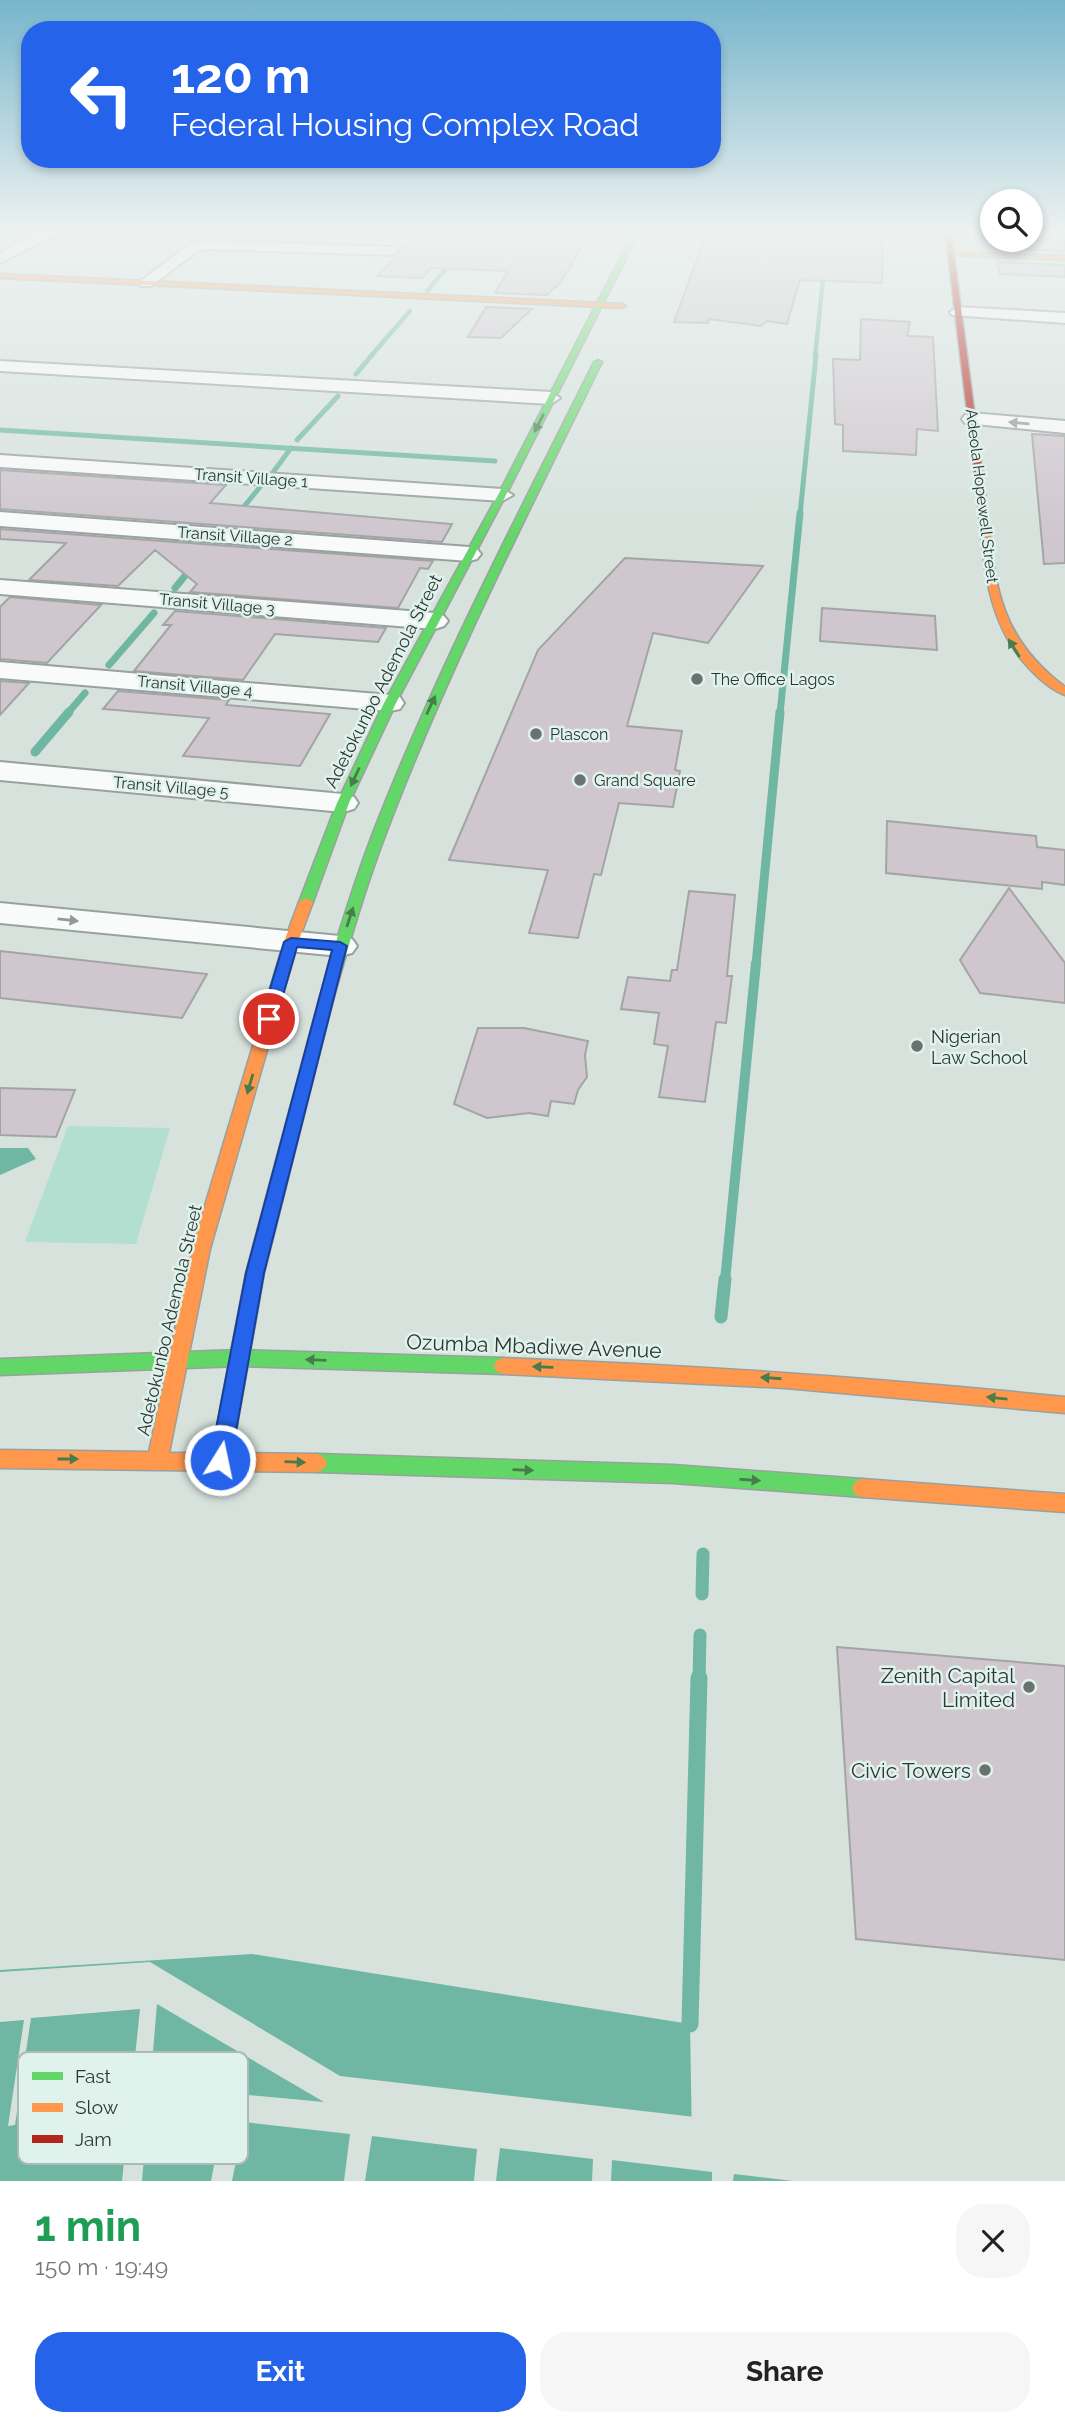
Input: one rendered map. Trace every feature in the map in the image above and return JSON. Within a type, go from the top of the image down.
[{"type":"main road","name":"Adetokunbo Ademola Street","points":[[158,1459],[201,1249],[291,942],[343,803],[390,703],[502,495],[585,333]]},
{"type":"main road","name":"Adeola Hopewell Street","points":[[961,333],[992,579],[1001,625],[1017,655],[1046,682],[1065,692]]},
{"type":"main road","points":[[220,1460],[255,1273],[340,946],[372,850],[417,737],[604,350]]},
{"type":"main road","name":"Ozumba Mbadiwe Avenue","points":[[0,1367],[177,1358],[239,1358],[677,1372],[878,1385],[1065,1405]]},
{"type":"main road","points":[[0,1459],[220,1460],[673,1474],[1065,1503]]},
{"type":"street","points":[[0,366],[551,398]]},
{"type":"street","points":[[972,419],[1065,427]]},
{"type":"street","name":"Transit Village 1","points":[[0,461],[502,495]]},
{"type":"street","name":"Transit Village 2","points":[[0,519],[469,554]]},
{"type":"street","name":"Transit Village 3","points":[[0,587],[435,621]]},
{"type":"street","name":"Transit Village 4","points":[[0,670],[390,703]]},
{"type":"street","name":"Transit Village 5","points":[[0,771],[343,803]]},
{"type":"street","points":[[0,913],[340,946]]},
{"type":"shaded area","points":[[68,1126],[170,1128],[136,1244],[25,1242]]},
{"type":"shaded area","points":[[0,1148],[28,1148],[36,1159],[0,1175]]},
{"type":"shaded area","points":[[252,1954],[690,2024],[692,2143],[1034,2181],[0,2181],[0,1970]]},
{"type":"pier","points":[[150,1962],[340,2076],[695,2117],[695,2140],[1034,2178],[1037,2181],[793,2181],[734,2174],[733,2181],[712,2181],[712,2172],[612,2160],[611,2181],[592,2181],[593,2159],[500,2148],[496,2181],[474,2181],[477,2149],[372,2136],[365,2181],[344,2181],[350,2134],[248,2122],[248,2095],[324,2102],[248,2057],[248,2052],[239,2052],[157,2004],[153,2052],[136,2052],[140,2009],[31,2018],[26,2052],[19,2052],[24,2020],[0,2022],[0,1972]]},
{"type":"pier","points":[[18,2060],[15,2125],[8,2126]]},
{"type":"pier","points":[[124,2164],[143,2164],[142,2181],[122,2181]]},
{"type":"pier","points":[[214,2164],[235,2164],[232,2181],[211,2181]]},
{"type":"building","points":[[471,333],[507,333],[501,338],[468,337]]},
{"type":"building","points":[[861,333],[908,333],[907,336],[933,337],[938,431],[917,429],[916,455],[843,451],[843,425],[835,424],[833,359],[860,360]]},
{"type":"building","points":[[1032,434],[1065,436],[1065,563],[1044,564]]},
{"type":"building","points":[[0,470],[226,485],[210,503],[452,524],[442,542],[0,509]]},
{"type":"building","points":[[0,529],[433,561],[428,569],[420,568],[398,608],[190,592],[197,584],[155,550],[118,586],[29,580],[66,543],[0,539]]},
{"type":"building","points":[[625,558],[763,566],[708,643],[653,633],[627,726],[682,731],[675,770],[680,771],[673,807],[619,803],[601,875],[594,874],[578,938],[529,933],[548,870],[449,860],[538,650]]},
{"type":"building","points":[[10,597],[101,605],[47,663],[0,659],[0,607]]},
{"type":"building","points":[[822,608],[935,616],[937,650],[820,641]]},
{"type":"building","points":[[175,611],[386,628],[378,642],[275,634],[243,680],[134,671],[171,625],[163,625]]},
{"type":"building","points":[[0,681],[29,683],[0,715]]},
{"type":"building","points":[[118,691],[229,700],[226,705],[330,714],[300,766],[183,756],[209,718],[103,709]]},
{"type":"building","points":[[887,821],[1036,836],[1037,847],[1065,850],[1065,885],[1042,882],[1042,889],[886,873]]},
{"type":"building","points":[[1009,888],[1065,963],[1065,1003],[980,993],[960,960]]},
{"type":"building","points":[[689,891],[735,895],[727,976],[732,976],[726,1023],[716,1022],[705,1102],[659,1097],[668,1046],[654,1044],[659,1013],[621,1009],[628,977],[670,981],[672,970],[677,970]]},
{"type":"building","points":[[0,951],[207,974],[182,1018],[0,998]]},
{"type":"building","points":[[478,1028],[524,1028],[588,1041],[585,1055],[587,1077],[578,1090],[574,1104],[551,1101],[548,1116],[529,1113],[487,1118],[454,1104]]},
{"type":"building","points":[[0,1088],[75,1090],[56,1137],[0,1135]]},
{"type":"building","points":[[837,1647],[1065,1666],[1065,1960],[856,1939]]},
{"type":"waterway","points":[[370,357],[391,333]]},
{"type":"waterway","points":[[815,357],[817,333]]},
{"type":"waterway","points":[[356,374],[372,355]]},
{"type":"waterway","points":[[800,515],[816,355]]},
{"type":"waterway","points":[[297,440],[338,396]]},
{"type":"waterway","points":[[0,430],[291,448]]},
{"type":"waterway","points":[[274,471],[291,448]]},
{"type":"waterway","points":[[291,448],[495,461]]},
{"type":"waterway","points":[[237,515],[260,487]]},
{"type":"waterway","points":[[780,714],[800,513]]},
{"type":"waterway","points":[[175,588],[193,566]]},
{"type":"waterway","points":[[109,665],[154,613]]},
{"type":"waterway","points":[[67,714],[85,693]]},
{"type":"waterway","points":[[35,752],[69,712]]},
{"type":"waterway","points":[[756,965],[780,712]]},
{"type":"waterway","points":[[725,1281],[756,963]]},
{"type":"waterway","points":[[721,1317],[725,1279]]},
{"type":"waterway","points":[[702,1594],[703,1554]]},
{"type":"waterway","points":[[699,1679],[700,1635]]},
{"type":"waterway","points":[[690,2024],[699,1678]]},
{"type":"traffic: fast","points":[[306,902],[343,803],[390,703],[502,495],[585,333]]},
{"type":"traffic: fast","points":[[326,1000],[350,917],[411,755],[483,596],[598,362]]},
{"type":"traffic: fast","points":[[0,1367],[239,1358],[503,1366]]},
{"type":"traffic: fast","points":[[317,1463],[673,1474],[862,1488]]},
{"type":"traffic: slow","points":[[981,494],[991,580],[1007,630],[1020,652],[1039,673],[1065,692]]},
{"type":"traffic: slow","points":[[158,1459],[201,1249],[291,942],[306,902]]},
{"type":"traffic: slow","points":[[221,1460],[255,1273],[326,1000]]},
{"type":"traffic: slow","points":[[503,1366],[785,1380],[1065,1405]]},
{"type":"traffic: slow","points":[[0,1459],[317,1463]]},
{"type":"traffic: slow","points":[[862,1488],[1065,1503]]},
{"type":"traffic: jam","points":[[961,333],[981,494]]},
{"type":"place","name":"The Office Lagos","points":[[697,679]]},
{"type":"place","name":"Plascon","points":[[536,734]]},
{"type":"place","name":"Grand Square","points":[[580,780]]},
{"type":"place","name":"Nigerian Law School","points":[[917,1046]]},
{"type":"place","name":"Zenith Capital Limited","points":[[1029,1687]]},
{"type":"place","name":"Civic Towers","points":[[985,1770]]},
{"type":"route","points":[[220,1460],[255,1273],[340,946],[291,942],[269,1019]]}]
